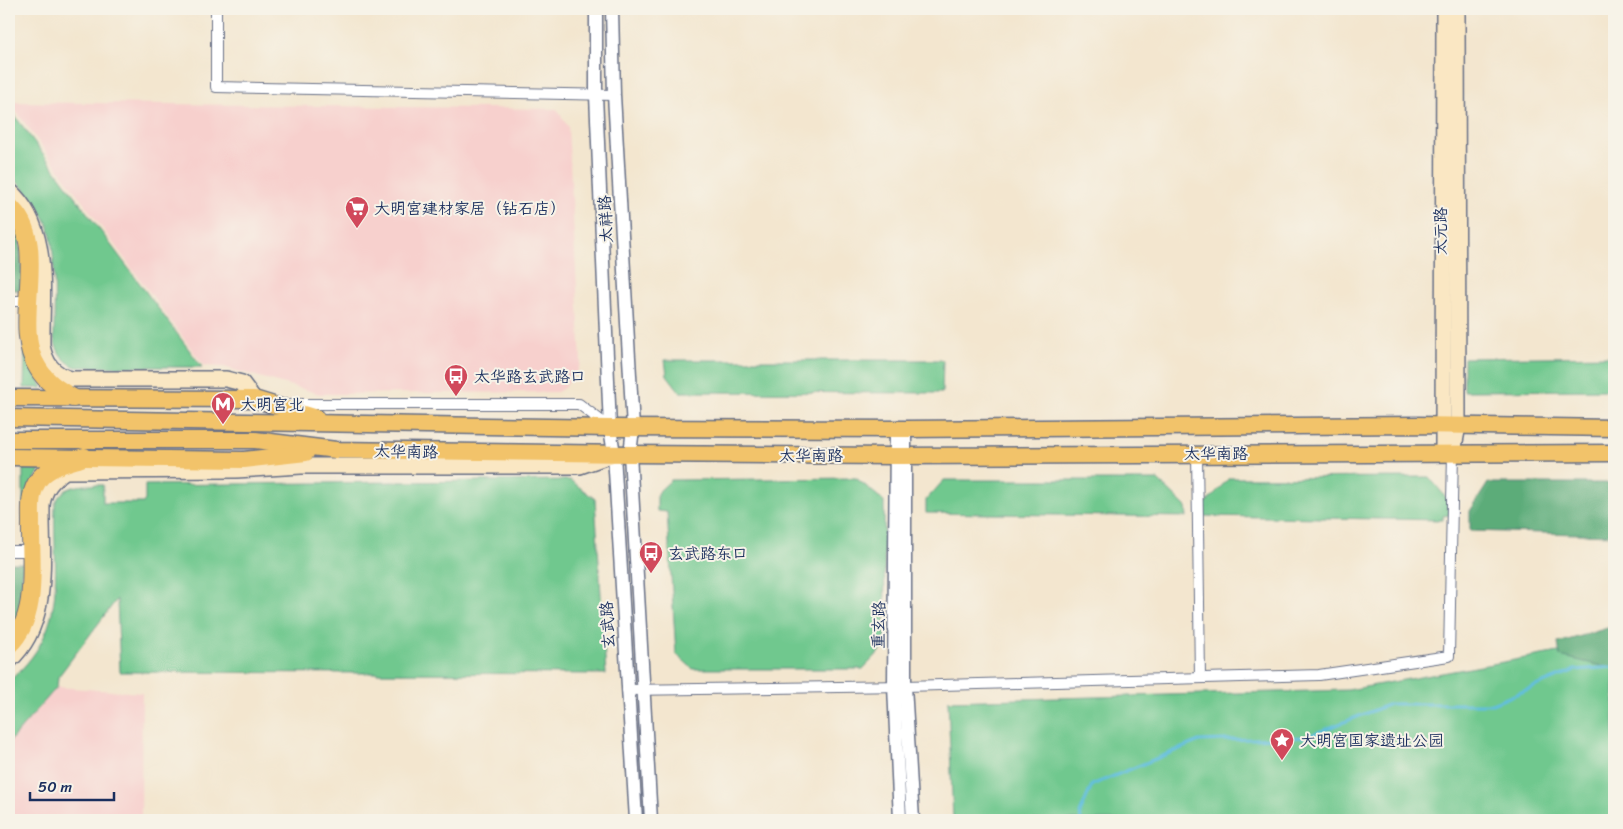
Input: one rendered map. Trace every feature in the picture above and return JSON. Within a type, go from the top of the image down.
[{"type":"highway","points":[[9,206],[20,216],[29,243],[29,342],[37,368],[56,389],[73,398]]},
{"type":"highway","points":[[9,645],[26,620],[30,593],[31,494],[40,478],[51,470],[84,457]]},
{"type":"main road","name":"太元路","points":[[1444,9],[1450,426]]},
{"type":"main road","name":"太元路","points":[[1448,452],[1457,9]]},
{"type":"main road","points":[[9,190],[20,200],[29,214],[38,236],[41,257],[39,301],[44,357],[50,368],[60,376],[72,379],[226,379],[242,383],[261,402]]},
{"type":"main road","points":[[9,398],[261,402],[335,424]]},
{"type":"main road","name":"太华南路","points":[[9,418],[610,428],[900,429],[1450,426],[1614,428]]},
{"type":"main road","name":"太华南路","points":[[9,440],[255,440],[336,450],[622,454],[901,455],[1614,452]]},
{"type":"main road","points":[[9,457],[244,460],[336,450]]},
{"type":"main road","points":[[9,660],[31,631],[38,613],[41,596],[39,551],[45,492],[54,479],[65,471],[236,470],[300,466],[580,466],[622,454]]},
{"type":"street","points":[[216,9],[216,87],[614,95]]},
{"type":"street","name":"太祥路","points":[[596,9],[596,95],[610,428]]},
{"type":"street","name":"太祥路","points":[[612,9],[614,95],[633,428]]},
{"type":"street","points":[[9,301],[22,301]]},
{"type":"street","points":[[261,402],[579,404],[610,428]]},
{"type":"street","name":"玄武路","points":[[610,428],[622,454],[644,689],[651,820]]},
{"type":"street","name":"玄武路","points":[[633,428],[622,454],[627,690],[636,820]]},
{"type":"street","name":"重玄路","points":[[900,429],[900,820]]},
{"type":"street","points":[[627,690],[900,686],[1319,675],[1449,656],[1448,452]]},
{"type":"street","points":[[1196,453],[1200,678]]},
{"type":"street","points":[[9,551],[23,551]]},
{"type":"street","name":"重玄路","points":[[900,686],[913,820]]},
{"type":"shaded area","points":[[9,102],[557,109],[568,127],[581,362],[577,372],[564,388],[557,392],[320,394],[224,367],[204,366]]},
{"type":"shaded area","points":[[57,687],[142,693],[141,820],[9,820],[9,742]]},
{"type":"green space","points":[[9,108],[202,367],[76,367],[62,356],[57,349],[54,339],[54,280],[50,233],[47,223],[35,203],[9,174]]},
{"type":"green space","points":[[9,217],[20,237],[24,290],[9,290]]},
{"type":"green space","points":[[25,348],[42,386],[42,388],[24,388]]},
{"type":"green space","points":[[1614,356],[1614,390],[1464,391],[1464,358]]},
{"type":"green space","points":[[665,360],[943,360],[942,393],[680,392],[667,375]]},
{"type":"green space","points":[[23,465],[41,467],[23,505]]},
{"type":"green space","points":[[1429,477],[1449,501],[1450,515],[1443,516],[1443,520],[1204,516],[1204,505],[1229,478]]},
{"type":"green space","points":[[856,478],[884,501],[885,646],[863,669],[693,669],[676,654],[667,512],[657,511],[657,493],[671,480]]},
{"type":"green space","points":[[570,480],[595,499],[606,674],[120,672],[117,599],[58,677],[57,687],[9,742],[9,681],[29,661],[42,641],[50,620],[54,599],[55,577],[55,504],[63,492],[69,489],[82,485],[103,485],[103,503],[143,503],[145,500],[145,485]]},
{"type":"green space","points":[[944,480],[1158,480],[1186,507],[1187,517],[926,513],[926,500]]},
{"type":"green space","points":[[1488,483],[1614,483],[1614,535],[1470,531],[1470,511]]},
{"type":"green space","points":[[9,563],[23,563],[21,608],[9,634]]},
{"type":"green space","points":[[1614,626],[1614,666],[1610,668],[1560,656],[1558,643]]},
{"type":"green space","name":"大明宫国家遗址公园","points":[[1614,642],[1614,820],[953,820],[948,701],[1348,690]]},
{"type":"waterway","points":[[1081,820],[1080,813],[1092,785],[1199,741],[1306,737],[1390,704],[1492,704],[1575,670],[1614,667]]},
{"type":"place","name":"大明宫建材家居（钻石店）","points":[[357,229]]},
{"type":"place","name":"太华路玄武路口","points":[[456,397]]},
{"type":"place","name":"大明宫北","points":[[223,425]]},
{"type":"place","name":"玄武路东口","points":[[651,574]]},
{"type":"place","name":"大明宫国家遗址公园","points":[[1282,761]]}]
